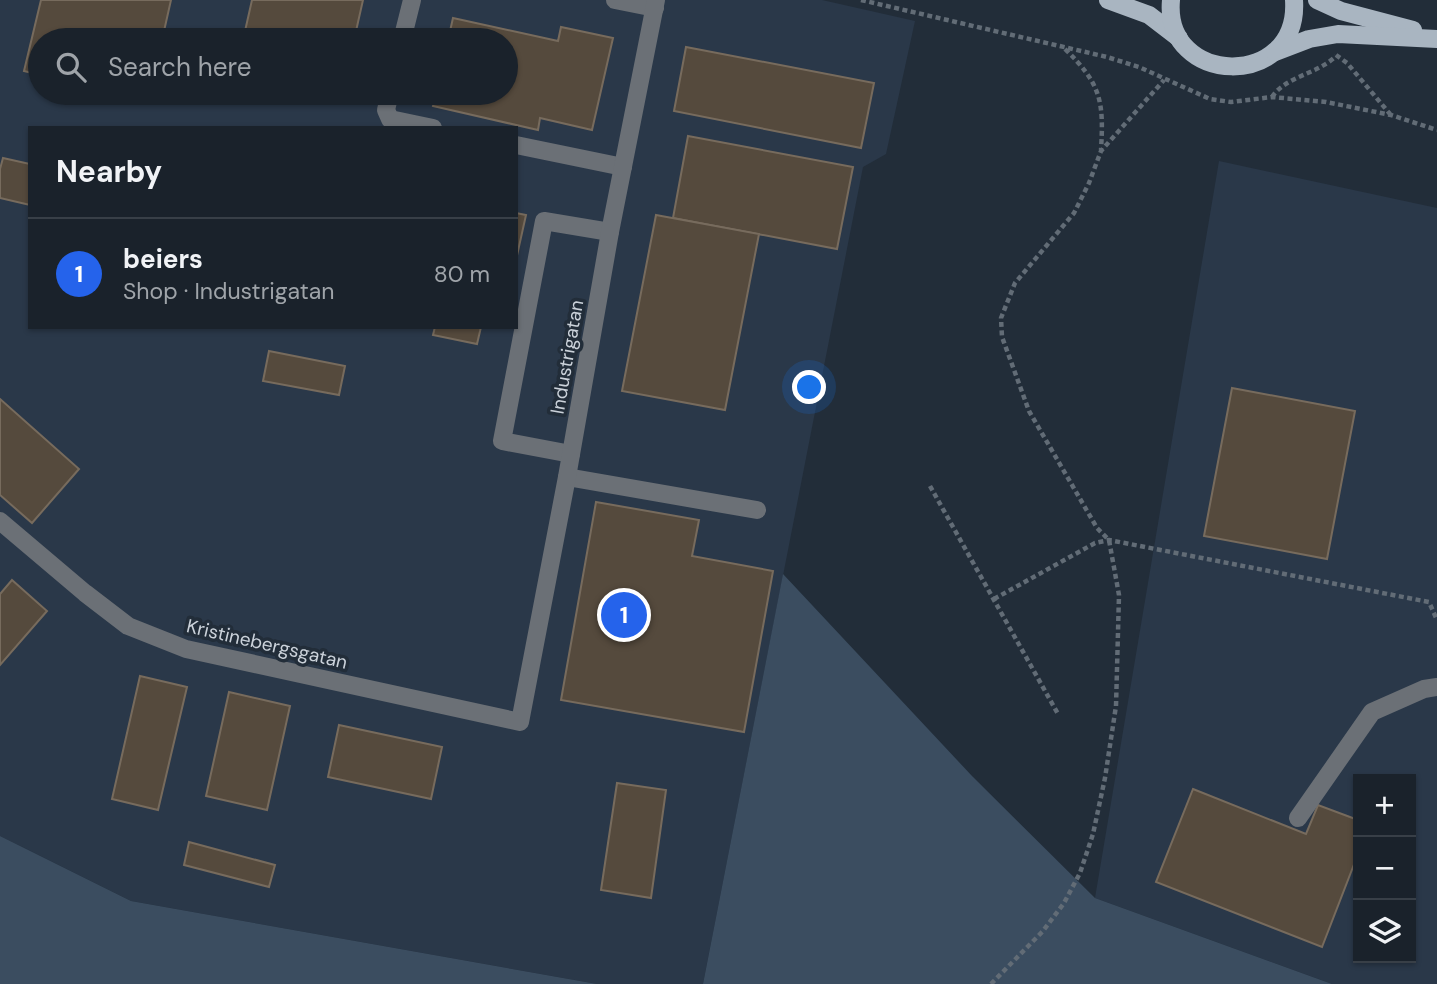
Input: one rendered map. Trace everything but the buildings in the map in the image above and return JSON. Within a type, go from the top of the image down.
[{"type":"main road","points":[[1108,0],[1149,15],[1179,38],[1195,56],[1206,62],[1230,68],[1254,64],[1275,52],[1309,39],[1338,34],[1437,38]]},
{"type":"main road","points":[[1171,0],[1171,16],[1179,38]]},
{"type":"main road","points":[[1275,52],[1289,32],[1294,0]]},
{"type":"main road","points":[[1317,0],[1341,11],[1437,38]]},
{"type":"street","points":[[405,28],[412,0]]},
{"type":"street","points":[[615,0],[655,4]]},
{"type":"street","name":"Industrigatan","points":[[520,722],[655,4]]},
{"type":"street","points":[[387,105],[386,110],[390,119],[423,126]]},
{"type":"street","points":[[518,145],[623,167]]},
{"type":"street","points":[[571,454],[502,441],[544,221],[610,232]]},
{"type":"street","points":[[567,477],[757,510]]},
{"type":"street","name":"Kristinebergsgatan","points":[[0,521],[128,626],[186,649],[520,722]]},
{"type":"street","points":[[1298,818],[1372,712],[1424,689],[1437,687]]},
{"type":"path","points":[[861,0],[1139,67],[1210,99],[1231,102],[1272,97],[1326,102],[1391,115],[1437,130]]},
{"type":"path","points":[[991,984],[1043,932],[1064,903],[1080,873],[1093,834],[1116,706],[1119,595],[1109,540],[1097,528],[1029,411],[1002,337],[1001,318],[1015,283],[1074,213],[1101,151],[1100,101],[1094,83],[1086,69],[1063,47]]},
{"type":"path","points":[[1336,55],[1347,62],[1391,115]]},
{"type":"path","points":[[1101,151],[1164,80]]},
{"type":"path","points":[[930,485],[1058,714]]},
{"type":"path","points":[[993,599],[1095,544],[1109,540],[1429,602],[1437,620]]},
{"type":"shaded area","points":[[0,0],[822,0],[915,21],[886,154],[863,167],[703,984],[597,984],[131,901],[0,836]]},
{"type":"shaded area","points":[[1219,161],[1437,208],[1437,984],[1332,984],[1095,898]]},
{"type":"shaded area","points":[[783,574],[972,776],[1095,898],[1332,984],[703,984]]},
{"type":"shaded area","points":[[0,836],[131,901],[597,984],[0,984]]},
{"type":"place","name":"beiers","points":[[624,615]]}]
